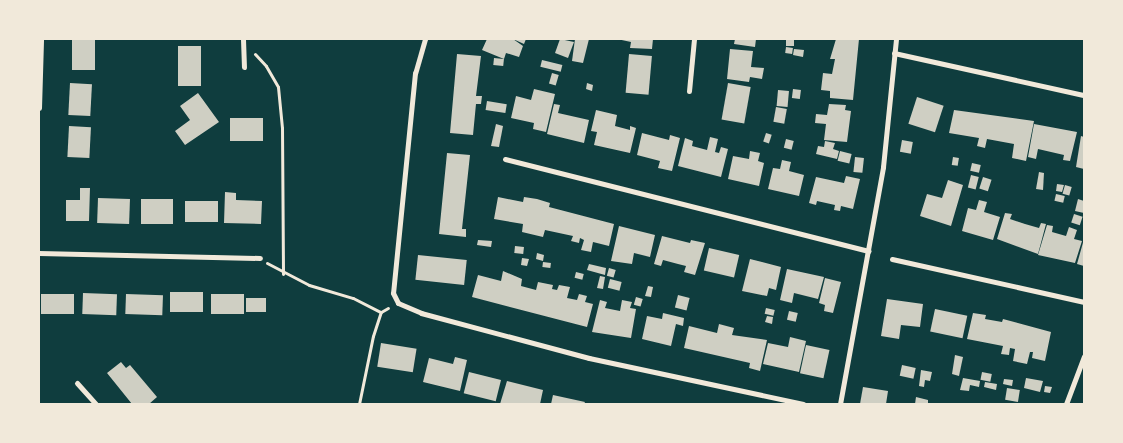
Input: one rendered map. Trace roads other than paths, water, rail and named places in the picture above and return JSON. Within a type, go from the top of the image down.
[{"type":"street","points":[[39,108],[41,39]]},
{"type":"street","points":[[243,39],[244,67]]},
{"type":"street","points":[[425,39],[415,73],[393,293],[398,302],[421,313],[589,358],[803,404]]},
{"type":"street","points":[[689,91],[694,39]]},
{"type":"street","points":[[840,404],[883,167],[896,39]]},
{"type":"street","points":[[894,53],[1084,95]]},
{"type":"street","points":[[505,159],[869,251]]},
{"type":"street","points":[[39,253],[260,258]]},
{"type":"street","points":[[892,259],[1084,302]]},
{"type":"street","points":[[1066,404],[1084,356]]},
{"type":"street","points":[[77,383],[96,404]]}]
